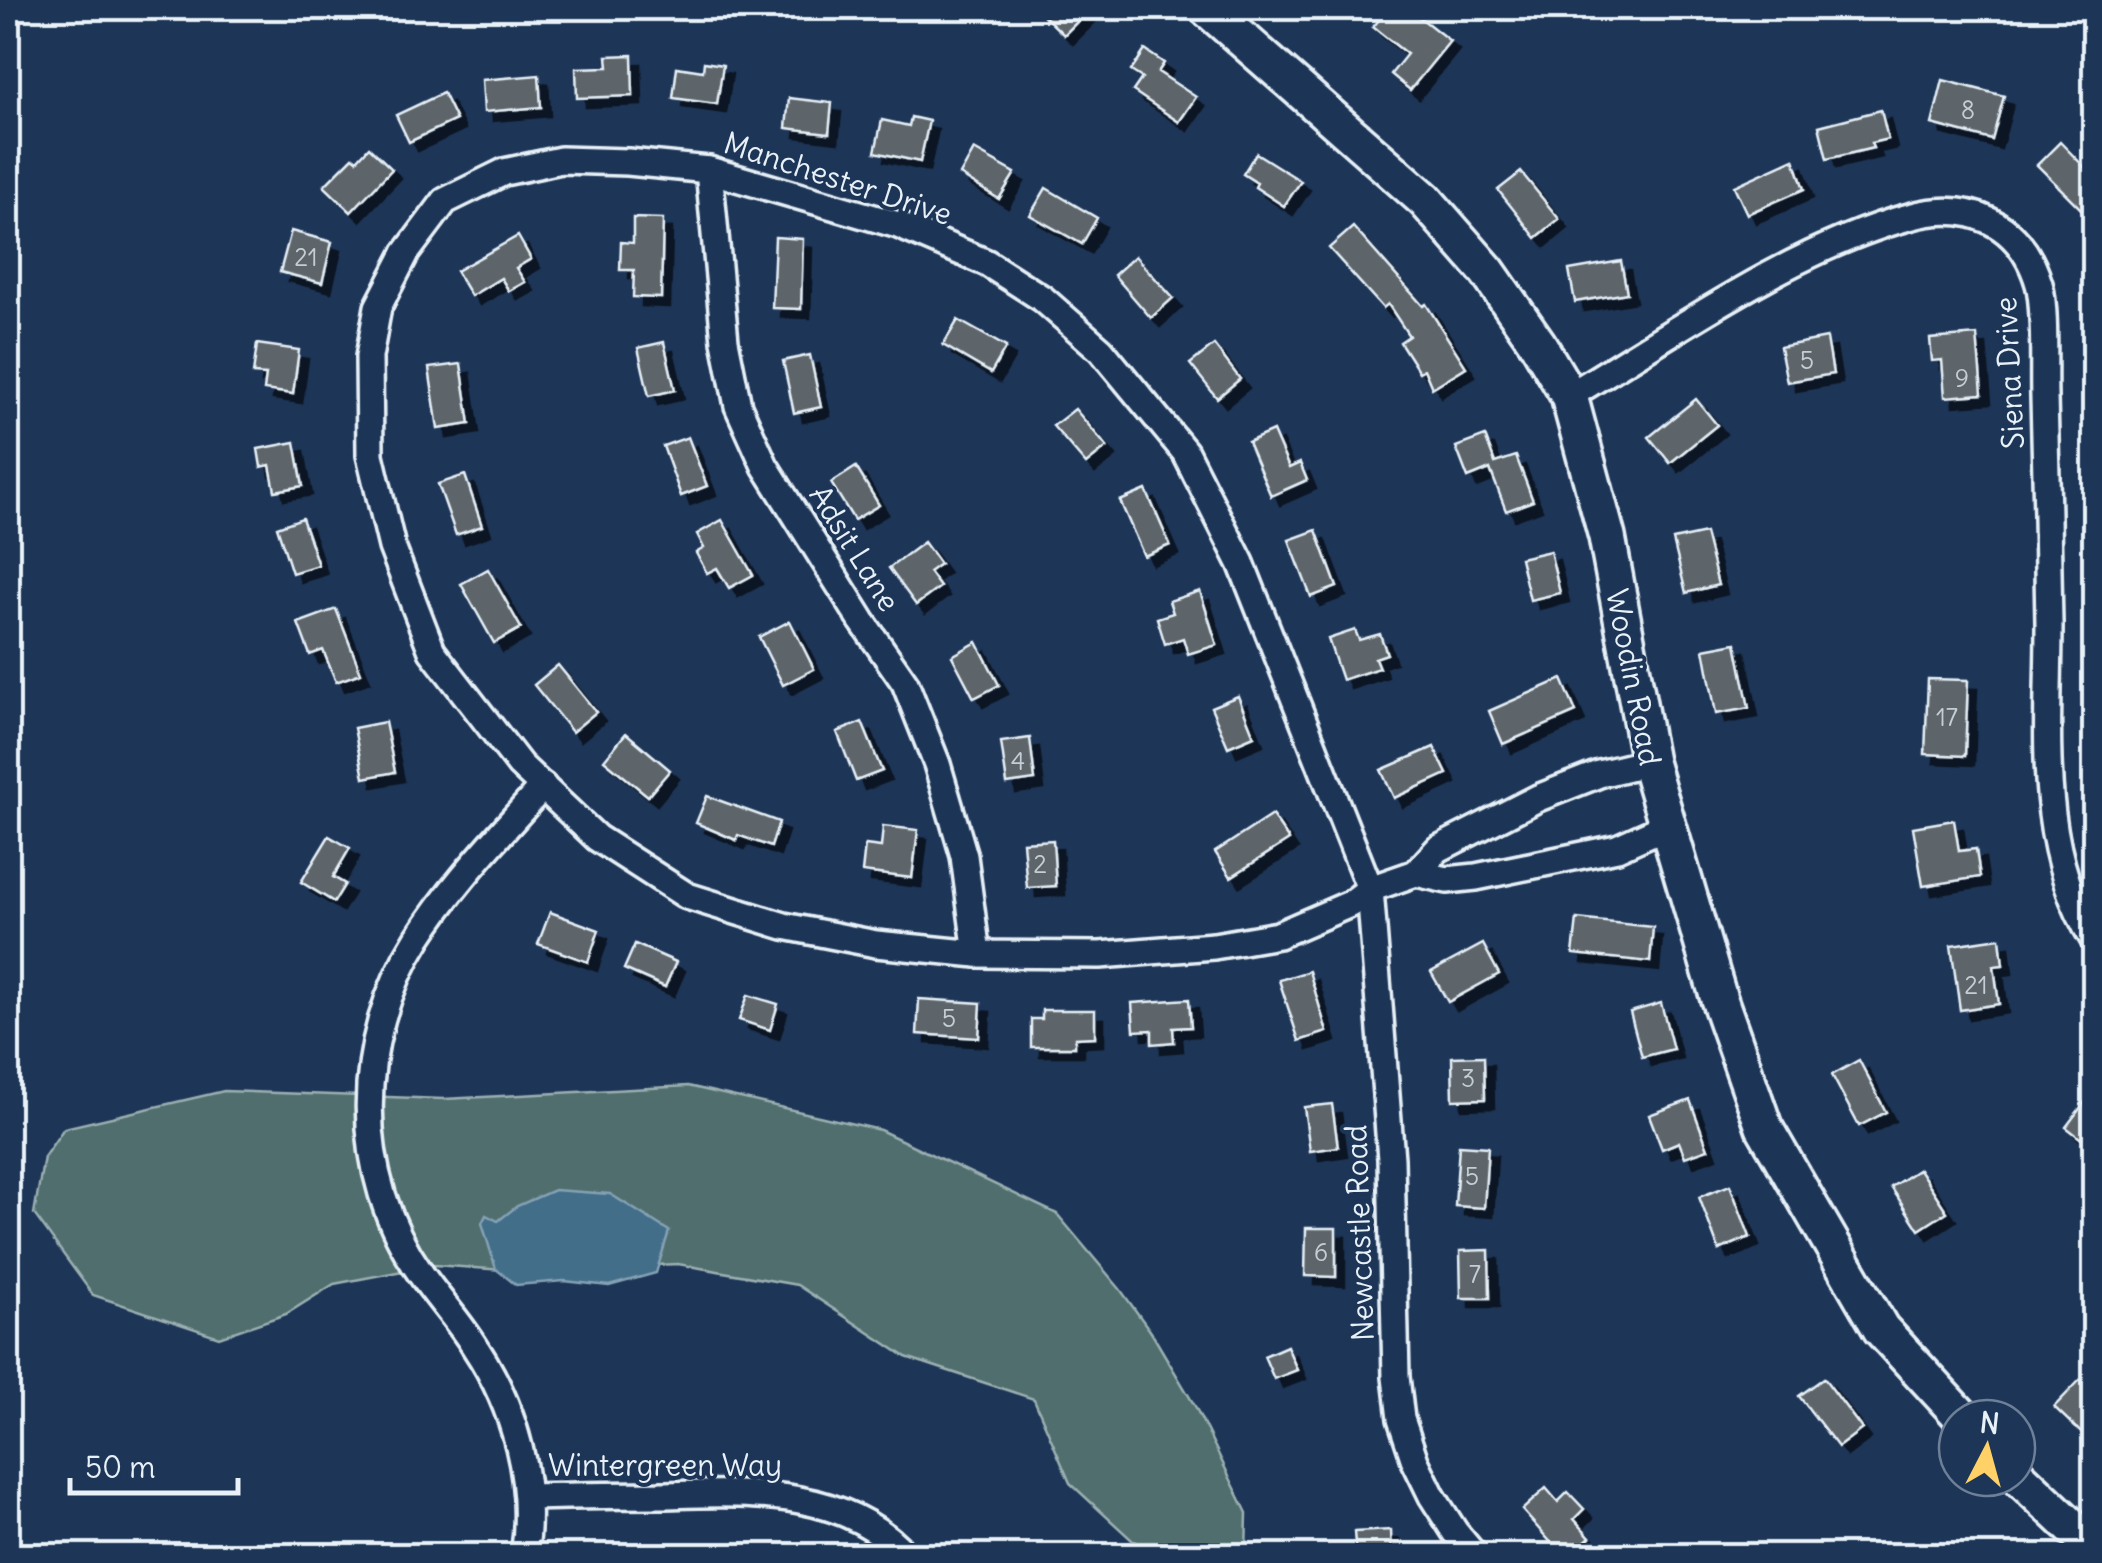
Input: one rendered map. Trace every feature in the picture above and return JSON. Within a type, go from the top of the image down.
[{"type":"street","name":"Woodin Road","points":[[1207,8],[1425,200],[1487,270],[1569,396],[1607,537],[1649,762],[1719,1000],[1764,1127],[1882,1329],[1945,1398]]},
{"type":"street","name":"Manchester Drive","points":[[1370,888],[1241,563],[1185,452],[1101,350],[1043,299],[986,263],[898,225],[709,170],[562,160],[504,172],[445,201],[406,252],[378,307],[369,357],[370,456],[392,548],[432,651],[520,765],[598,838],[687,896],[784,926],[876,944],[977,954],[1100,956],[1214,946],[1278,935],[1350,904],[1370,888],[1416,874],[1448,880],[1476,877],[1617,848],[1668,825]]},
{"type":"street","name":"Adsit Lane","points":[[709,170],[724,340],[738,406],[765,466],[905,684],[938,764],[964,856],[977,954]]},
{"type":"street","name":"Siena Drive","points":[[1569,396],[1778,271],[1840,240],[1911,216],[1939,212],[1992,219],[2010,233],[2040,286],[2048,516],[2050,799],[2062,871],[2076,912],[2094,940]]},
{"type":"street","name":"Manchester Drive","points":[[1416,874],[1438,849],[1538,798],[1599,774],[1649,762]]},
{"type":"street","points":[[524,1556],[529,1497],[503,1396],[476,1348],[420,1274],[392,1224],[378,1178],[368,1098],[371,1052],[415,942],[442,903],[543,786]]},
{"type":"street","name":"Newcastle Road","points":[[1370,888],[1391,1158],[1396,1378],[1401,1420],[1432,1496],[1475,1556]]},
{"type":"street","name":"Wintergreen Way","points":[[529,1497],[749,1493],[800,1498],[870,1526],[906,1556]]},
{"type":"street","points":[[2037,1494],[2094,1548]]},
{"type":"green space","points":[[688,1086],[880,1130],[1057,1214],[1151,1332],[1195,1406],[1247,1513],[1246,1555],[1164,1555],[1133,1541],[1070,1483],[1034,1399],[906,1357],[797,1285],[678,1264],[517,1271],[434,1265],[334,1284],[286,1314],[219,1337],[93,1295],[34,1214],[44,1157],[64,1128],[224,1091],[444,1099]]},
{"type":"water","points":[[554,1190],[610,1194],[669,1231],[656,1273],[609,1286],[564,1281],[516,1285],[496,1269],[482,1223],[486,1215],[498,1221],[517,1206]]},
{"type":"building","points":[[1036,8],[1091,8],[1064,35]]},
{"type":"building","points":[[1389,8],[1408,8],[1450,41],[1410,90],[1391,74],[1407,54],[1373,27]]},
{"type":"building","points":[[1145,50],[1164,63],[1158,72],[1196,97],[1179,122],[1133,91],[1142,78],[1131,71]]},
{"type":"building","points":[[632,55],[633,96],[577,98],[576,68],[608,67],[607,56]]},
{"type":"building","points":[[704,62],[723,65],[717,104],[673,98],[677,67],[703,71]]},
{"type":"building","points":[[539,75],[541,107],[484,112],[482,80]]},
{"type":"building","points":[[1943,80],[2004,96],[1992,140],[1932,124]]},
{"type":"building","points":[[443,93],[456,120],[409,142],[396,115]]},
{"type":"building","points":[[789,98],[832,103],[829,133],[786,128]]},
{"type":"building","points":[[1881,110],[1888,139],[1871,143],[1873,148],[1827,159],[1819,126]]},
{"type":"building","points":[[911,117],[929,121],[920,162],[875,152],[882,120],[909,126]]},
{"type":"building","points":[[2060,142],[2094,177],[2094,200],[2083,211],[2037,165]]},
{"type":"building","points":[[369,147],[392,169],[351,212],[324,186]]},
{"type":"building","points":[[974,150],[1015,173],[999,199],[960,175]]},
{"type":"building","points":[[1256,153],[1301,181],[1284,206],[1243,174]]},
{"type":"building","points":[[1794,159],[1804,189],[1747,214],[1734,186]]},
{"type":"building","points":[[1521,172],[1559,219],[1536,238],[1498,190]]},
{"type":"building","points":[[1046,188],[1097,218],[1082,244],[1030,215]]},
{"type":"building","points":[[633,218],[663,219],[661,298],[633,297],[634,270],[620,270],[621,242],[633,243]]},
{"type":"building","points":[[1353,227],[1423,306],[1426,304],[1466,367],[1432,388],[1424,369],[1419,372],[1400,342],[1409,336],[1388,304],[1383,308],[1329,248]]},
{"type":"building","points":[[291,231],[332,242],[322,283],[280,272]]},
{"type":"building","points":[[518,236],[531,259],[516,268],[525,282],[509,291],[501,278],[471,296],[456,271]]},
{"type":"building","points":[[775,237],[803,239],[801,309],[772,308]]},
{"type":"building","points":[[1135,256],[1173,298],[1151,318],[1114,275]]},
{"type":"building","points":[[1621,261],[1627,293],[1575,302],[1569,270]]},
{"type":"building","points":[[958,320],[1006,347],[991,373],[943,345]]},
{"type":"building","points":[[1977,335],[1982,394],[1945,397],[1942,360],[1932,361],[1930,339]]},
{"type":"building","points":[[1827,338],[1833,374],[1787,382],[1780,347]]},
{"type":"building","points":[[664,342],[675,390],[649,396],[638,348]]},
{"type":"building","points":[[257,344],[299,350],[293,394],[264,390],[266,375],[253,374]]},
{"type":"building","points":[[1214,345],[1240,379],[1217,398],[1190,364]]},
{"type":"building","points":[[810,355],[821,407],[794,413],[783,361]]},
{"type":"building","points":[[461,364],[470,424],[438,429],[429,368]]},
{"type":"building","points":[[1696,399],[1717,425],[1670,463],[1649,437]]},
{"type":"building","points":[[1075,409],[1107,447],[1086,464],[1053,426]]},
{"type":"building","points":[[1273,431],[1289,468],[1300,463],[1307,480],[1271,496],[1248,442]]},
{"type":"building","points":[[1485,436],[1495,463],[1516,456],[1533,501],[1506,511],[1490,469],[1468,478],[1456,447]]},
{"type":"building","points":[[688,437],[707,486],[681,496],[663,446]]},
{"type":"building","points":[[295,442],[303,486],[275,491],[270,465],[261,467],[258,449]]},
{"type":"building","points":[[856,467],[879,505],[854,520],[831,483]]},
{"type":"building","points":[[465,475],[482,526],[456,535],[438,484]]},
{"type":"building","points":[[1146,490],[1170,545],[1144,556],[1120,501]]},
{"type":"building","points":[[302,518],[318,565],[292,573],[277,527]]},
{"type":"building","points":[[722,520],[753,575],[729,588],[717,568],[707,573],[696,553],[704,548],[697,534]]},
{"type":"building","points":[[1316,530],[1337,587],[1311,597],[1289,540]]},
{"type":"building","points":[[1705,533],[1718,585],[1686,593],[1673,540]]},
{"type":"building","points":[[924,542],[940,564],[929,572],[940,587],[916,605],[889,568]]},
{"type":"building","points":[[1550,551],[1560,593],[1530,600],[1520,558]]},
{"type":"building","points":[[488,569],[521,628],[494,643],[461,584]]},
{"type":"building","points":[[1200,591],[1217,645],[1188,654],[1183,638],[1165,644],[1157,618],[1173,613],[1169,601]]},
{"type":"building","points":[[336,609],[361,673],[336,682],[323,650],[310,655],[298,623]]},
{"type":"building","points":[[790,621],[814,669],[783,685],[759,637]]},
{"type":"building","points":[[1355,630],[1359,640],[1380,634],[1387,654],[1375,658],[1379,668],[1342,680],[1328,639]]},
{"type":"building","points":[[977,642],[999,685],[974,698],[952,656]]},
{"type":"building","points":[[1736,643],[1749,708],[1716,714],[1704,649]]},
{"type":"building","points":[[558,665],[596,712],[572,732],[534,685]]},
{"type":"building","points":[[1562,679],[1576,712],[1503,744],[1489,711]]},
{"type":"building","points":[[1928,679],[1968,680],[1965,756],[1925,754]]},
{"type":"building","points":[[1238,696],[1254,736],[1228,747],[1211,707]]},
{"type":"building","points":[[385,722],[395,772],[364,778],[354,728]]},
{"type":"building","points":[[862,722],[882,771],[856,781],[837,732]]},
{"type":"building","points":[[626,733],[670,770],[648,796],[604,760]]},
{"type":"building","points":[[1030,738],[1035,780],[1007,784],[1001,742]]},
{"type":"building","points":[[1434,747],[1447,774],[1394,798],[1381,770]]},
{"type":"building","points":[[707,796],[779,822],[771,847],[738,835],[736,840],[696,823]]},
{"type":"building","points":[[1272,815],[1289,840],[1231,877],[1215,852]]},
{"type":"building","points":[[1954,820],[1959,851],[1976,849],[1980,877],[1923,886],[1913,827]]},
{"type":"building","points":[[883,826],[918,830],[912,878],[862,872],[865,845],[881,847]]},
{"type":"building","points":[[329,836],[350,848],[333,877],[345,884],[334,902],[301,882]]},
{"type":"building","points":[[1053,840],[1056,886],[1027,888],[1023,842]]},
{"type":"building","points":[[550,912],[599,930],[588,962],[538,944]]},
{"type":"building","points":[[1577,919],[1653,927],[1650,962],[1573,954]]},
{"type":"building","points":[[2000,938],[2003,965],[1994,966],[1999,1004],[1960,1010],[1951,945]]},
{"type":"building","points":[[635,944],[676,962],[665,987],[624,969]]},
{"type":"building","points":[[1483,944],[1499,974],[1448,1002],[1431,972]]},
{"type":"building","points":[[1309,971],[1327,1032],[1299,1041],[1279,980]]},
{"type":"building","points":[[748,995],[778,1004],[770,1030],[739,1020]]},
{"type":"building","points":[[919,999],[981,1003],[979,1038],[917,1034]]},
{"type":"building","points":[[1189,999],[1191,1027],[1173,1028],[1174,1042],[1152,1044],[1152,1030],[1134,1031],[1132,1003]]},
{"type":"building","points":[[1661,1003],[1673,1049],[1642,1057],[1630,1012]]},
{"type":"building","points":[[1042,1010],[1095,1010],[1095,1037],[1075,1038],[1075,1047],[1031,1047],[1031,1019],[1042,1019]]},
{"type":"building","points":[[1484,1056],[1485,1099],[1453,1100],[1452,1057]]},
{"type":"building","points":[[1859,1060],[1886,1112],[1859,1126],[1832,1075]]},
{"type":"building","points":[[2094,1090],[2094,1127],[2084,1141],[2066,1127]]},
{"type":"building","points":[[1690,1100],[1708,1149],[1685,1157],[1679,1142],[1662,1149],[1649,1115]]},
{"type":"building","points":[[1332,1104],[1338,1147],[1310,1151],[1304,1107]]},
{"type":"building","points":[[1459,1145],[1488,1147],[1484,1208],[1455,1206]]},
{"type":"building","points":[[1919,1169],[1947,1212],[1919,1230],[1891,1187]]},
{"type":"building","points":[[1730,1185],[1750,1237],[1719,1250],[1699,1197]]},
{"type":"building","points":[[1306,1228],[1336,1228],[1336,1277],[1305,1276]]},
{"type":"building","points":[[1489,1250],[1490,1298],[1461,1298],[1460,1251]]},
{"type":"building","points":[[1287,1346],[1297,1370],[1274,1379],[1264,1356]]},
{"type":"building","points":[[1824,1378],[1862,1429],[1838,1447],[1799,1396]]},
{"type":"building","points":[[2080,1380],[2094,1393],[2094,1445],[2054,1407]]},
{"type":"building","points":[[1546,1488],[1558,1502],[1568,1492],[1584,1509],[1574,1519],[1590,1537],[1569,1556],[1563,1556],[1522,1510]]},
{"type":"building","points":[[1391,1530],[1392,1556],[1356,1556],[1354,1532]]}]
